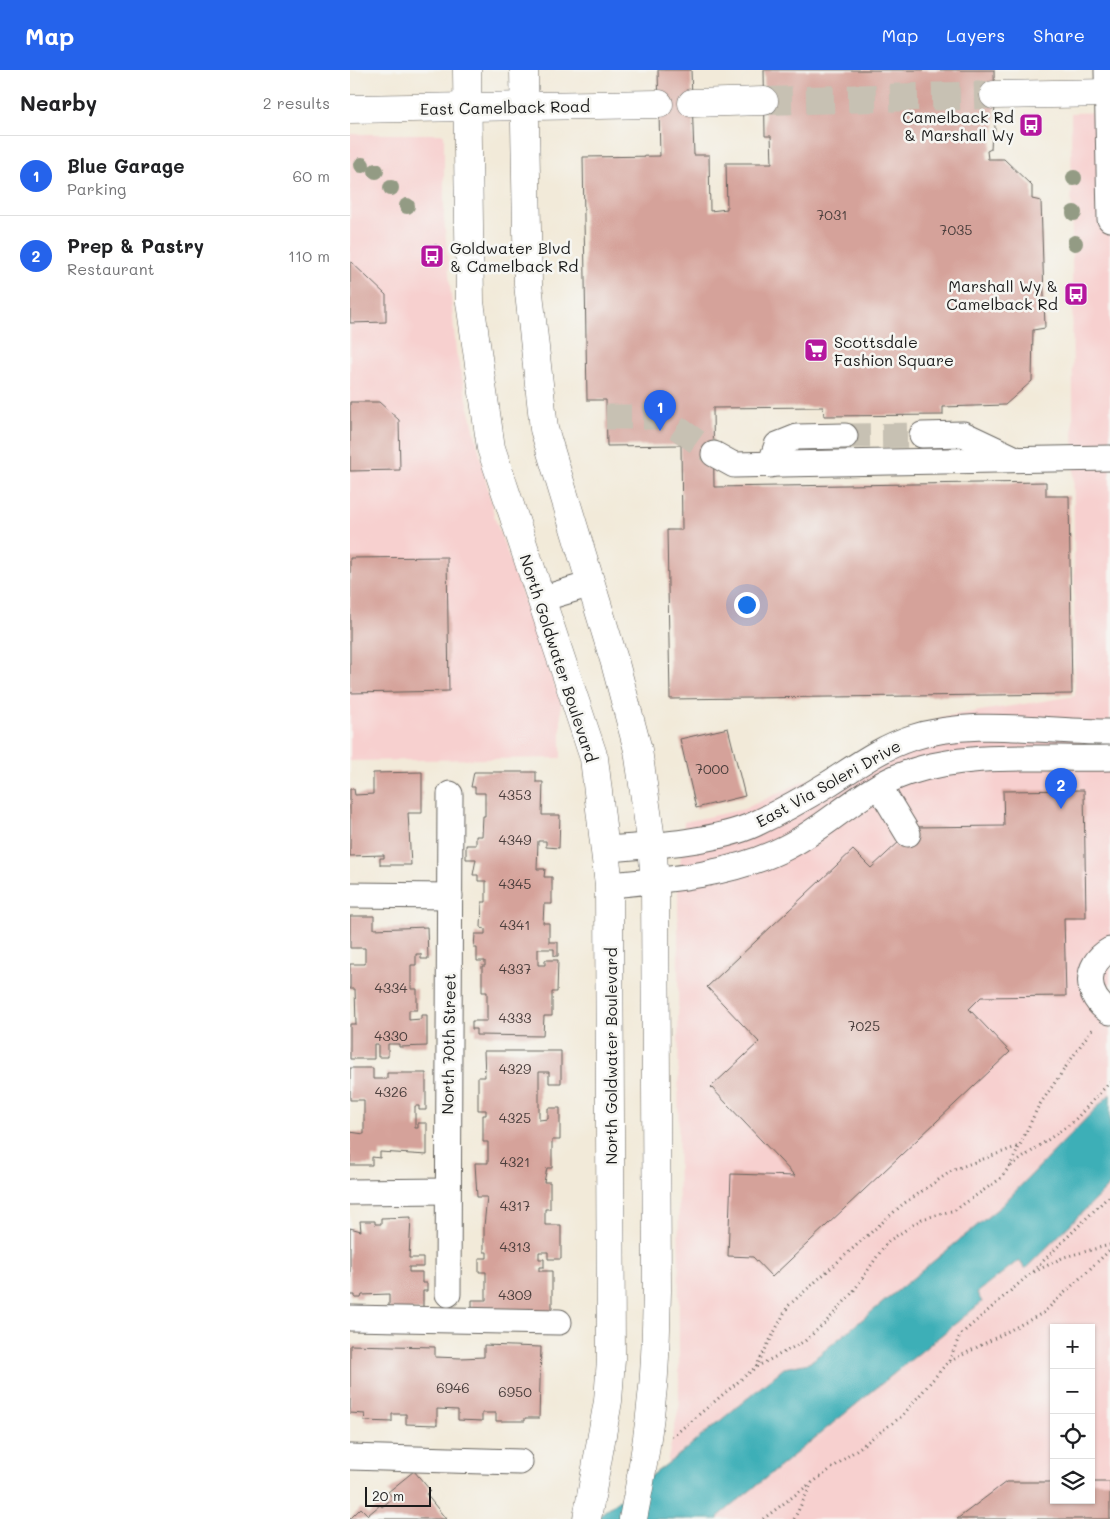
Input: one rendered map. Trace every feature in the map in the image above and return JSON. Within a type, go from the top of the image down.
[{"type":"main road","name":"North Goldwater Boulevard","points":[[467,70],[469,281],[476,354],[491,448],[594,758],[609,885],[611,1360],[608,1401],[587,1519]]},
{"type":"main road","points":[[524,70],[528,284],[544,429],[615,663],[638,750],[656,881],[657,1291],[654,1385],[642,1474],[633,1519]]},
{"type":"main road","points":[[994,95],[1108,85]]},
{"type":"main road","points":[[692,103],[764,101]]},
{"type":"main road","name":"East Camelback Road","points":[[350,109],[659,104]]},
{"type":"street","points":[[1108,85],[1110,219]]},
{"type":"street","points":[[922,435],[963,434],[1021,461]]},
{"type":"street","points":[[770,465],[777,445],[797,436],[845,436]]},
{"type":"street","points":[[714,454],[734,465],[976,472],[1021,461],[1110,458]]},
{"type":"street","points":[[541,599],[591,584]]},
{"type":"street","name":"East Via Soleri Drive","points":[[606,849],[652,846],[724,833],[753,825],[826,785],[866,758],[919,736],[970,726],[1110,732]]},
{"type":"street","name":"East Via Soleri Drive","points":[[609,885],[656,881],[748,864],[786,848],[813,832],[879,786],[907,773],[970,760],[1110,758]]},
{"type":"street","points":[[879,786],[908,834]]},
{"type":"street","name":"North 70th Street","points":[[448,1294],[450,794]]},
{"type":"street","points":[[350,895],[450,896]]},
{"type":"street","points":[[1101,1021],[1100,1005],[1093,996],[1090,985],[1094,963],[1102,954],[1110,950]]},
{"type":"street","points":[[350,1192],[447,1191]]},
{"type":"street","points":[[350,1318],[559,1322]]},
{"type":"street","points":[[350,1457],[520,1462]]},
{"type":"path","points":[[666,1442],[756,1367],[805,1341],[830,1318],[853,1292],[887,1242],[922,1219],[955,1210],[1000,1179],[1010,1166],[1038,1107],[1101,1021]]},
{"type":"path","points":[[1010,1166],[1073,1122],[1110,1082]]},
{"type":"path","points":[[756,1367],[760,1356],[788,1306],[903,1204],[953,1170],[1020,1145]]},
{"type":"path","points":[[763,1519],[902,1416],[949,1362],[960,1335],[1031,1273],[1110,1195]]},
{"type":"path","points":[[1031,1273],[1064,1257],[1110,1245]]},
{"type":"path","points":[[949,1362],[1043,1313],[1110,1250]]},
{"type":"path","points":[[794,1519],[812,1483]]},
{"type":"shaded area","points":[[1110,112],[1110,1519],[655,1519],[679,1407],[678,887],[684,822],[744,809],[942,717],[1075,696],[1071,113]]},
{"type":"shaded area","points":[[350,134],[444,134],[444,218],[456,352],[495,519],[561,702],[561,758],[350,761]]},
{"type":"water","points":[[1110,1094],[1110,1185],[1025,1269],[1019,1260],[977,1293],[982,1302],[719,1516],[718,1519],[594,1519],[675,1458],[784,1368],[809,1363],[1001,1206]]},
{"type":"building","points":[[658,70],[691,70],[694,155],[709,155],[710,211],[727,209],[726,163],[772,163],[771,136],[765,136],[764,70],[994,70],[995,131],[992,132],[991,149],[987,151],[988,159],[1004,159],[1032,186],[1032,199],[1041,201],[1045,328],[1033,330],[1032,381],[1005,405],[943,407],[943,415],[824,416],[823,407],[713,408],[714,487],[1046,482],[1046,496],[1069,496],[1072,694],[670,699],[667,530],[682,530],[681,445],[607,446],[606,400],[587,400],[583,157],[660,156]]},
{"type":"building","points":[[428,245],[437,245],[438,259],[428,260]]},
{"type":"building","points":[[350,261],[386,295],[386,322],[350,323]]},
{"type":"building","points":[[350,402],[379,402],[399,420],[400,470],[350,471]]},
{"type":"building","points":[[447,557],[449,691],[350,693],[350,558]]},
{"type":"building","points":[[728,728],[745,796],[696,808],[680,739]]},
{"type":"building","points":[[422,772],[422,813],[408,813],[411,865],[380,865],[380,858],[384,858],[384,855],[350,856],[350,789],[354,789],[355,795],[373,794],[373,773]]},
{"type":"building","points":[[474,772],[536,772],[536,782],[543,782],[542,815],[560,815],[559,848],[546,847],[546,841],[538,841],[537,869],[545,869],[544,877],[552,877],[552,904],[544,904],[543,923],[549,923],[549,942],[558,942],[558,956],[554,956],[554,949],[538,949],[538,965],[545,965],[545,960],[558,960],[557,992],[552,992],[552,1016],[544,1016],[543,1036],[476,1035],[476,1029],[472,1029],[472,1021],[487,1021],[487,992],[482,992],[482,966],[485,966],[485,961],[477,961],[477,948],[474,948],[475,934],[485,934],[485,929],[481,928],[482,902],[486,902],[486,881],[478,881],[478,875],[473,875],[476,859],[466,859],[466,845],[476,845],[476,836],[482,836],[483,816],[485,816],[485,793],[475,793],[475,787],[471,787]]},
{"type":"building","points":[[1084,790],[1086,918],[1064,918],[1066,996],[981,997],[969,1009],[1010,1052],[772,1277],[753,1257],[728,1256],[731,1174],[795,1176],[711,1087],[759,1042],[707,987],[853,850],[871,868],[915,827],[1004,826],[1003,791]]},
{"type":"building","points":[[350,916],[374,916],[374,929],[427,927],[428,959],[421,959],[421,954],[416,954],[416,965],[411,965],[411,989],[417,989],[417,1010],[409,1010],[409,1020],[421,1019],[421,1015],[427,1015],[427,1046],[399,1047],[399,1044],[388,1044],[388,1057],[378,1057],[378,1044],[374,1044],[374,1059],[350,1059],[350,1024],[356,1024],[355,989],[350,989],[350,964],[365,964],[365,948],[350,948]]},
{"type":"building","points":[[484,1051],[561,1051],[561,1083],[549,1083],[549,1072],[539,1072],[539,1120],[548,1119],[548,1108],[560,1108],[560,1140],[552,1140],[552,1168],[547,1168],[544,1182],[550,1182],[550,1209],[545,1209],[545,1225],[561,1225],[561,1259],[548,1259],[548,1252],[539,1252],[539,1259],[544,1259],[544,1267],[539,1267],[539,1271],[552,1271],[552,1316],[472,1309],[472,1300],[486,1300],[486,1272],[479,1272],[479,1258],[487,1258],[487,1252],[484,1252],[484,1226],[487,1197],[477,1197],[475,1163],[488,1163],[488,1142],[483,1142],[483,1115],[486,1115],[486,1110],[478,1110],[478,1077],[485,1077]]},
{"type":"building","points":[[350,1068],[373,1068],[373,1079],[387,1079],[387,1073],[426,1073],[426,1110],[419,1110],[419,1106],[415,1106],[415,1128],[418,1128],[418,1123],[427,1123],[427,1155],[380,1152],[380,1158],[372,1157],[372,1165],[350,1165],[350,1132],[364,1134],[364,1100],[350,1100]]},
{"type":"building","points":[[411,1217],[409,1258],[423,1258],[423,1267],[409,1267],[409,1272],[422,1272],[422,1283],[427,1283],[427,1291],[423,1291],[423,1311],[389,1311],[389,1294],[362,1295],[361,1298],[355,1298],[355,1295],[350,1295],[350,1228],[361,1231],[360,1221],[375,1221],[375,1224],[381,1224],[381,1218]]},
{"type":"building","points":[[350,1345],[435,1347],[435,1357],[461,1358],[484,1357],[484,1345],[541,1347],[539,1418],[525,1418],[525,1421],[496,1421],[496,1413],[482,1413],[482,1421],[458,1420],[458,1410],[437,1409],[437,1425],[406,1424],[406,1414],[392,1414],[392,1422],[364,1421],[365,1414],[350,1413]]},
{"type":"building","points":[[414,1471],[430,1490],[426,1494],[446,1519],[350,1519],[361,1508],[368,1515],[380,1505],[382,1507],[393,1498],[388,1492]]},
{"type":"building","points":[[1006,1482],[1050,1482],[1050,1504],[1095,1504],[1095,1482],[1110,1482],[1110,1519],[957,1519]]},
{"type":"tunnel","points":[[764,101],[994,95]]},
{"type":"tunnel","points":[[606,417],[662,417],[714,454]]},
{"type":"tunnel","points":[[845,436],[922,435]]},
{"type":"place","name":"Camelback Rd & Marshall Wy","points":[[1031,125]]},
{"type":"place","name":"Goldwater Blvd & Camelback Rd","points":[[432,256]]},
{"type":"place","name":"Marshall Wy & Camelback Rd","points":[[1076,294]]},
{"type":"place","name":"Scottsdale Fashion Square","points":[[816,350]]},
{"type":"place","name":"Blue Garage","points":[[660,431]]},
{"type":"place","name":"Prep & Pastry","points":[[1061,809]]}]
